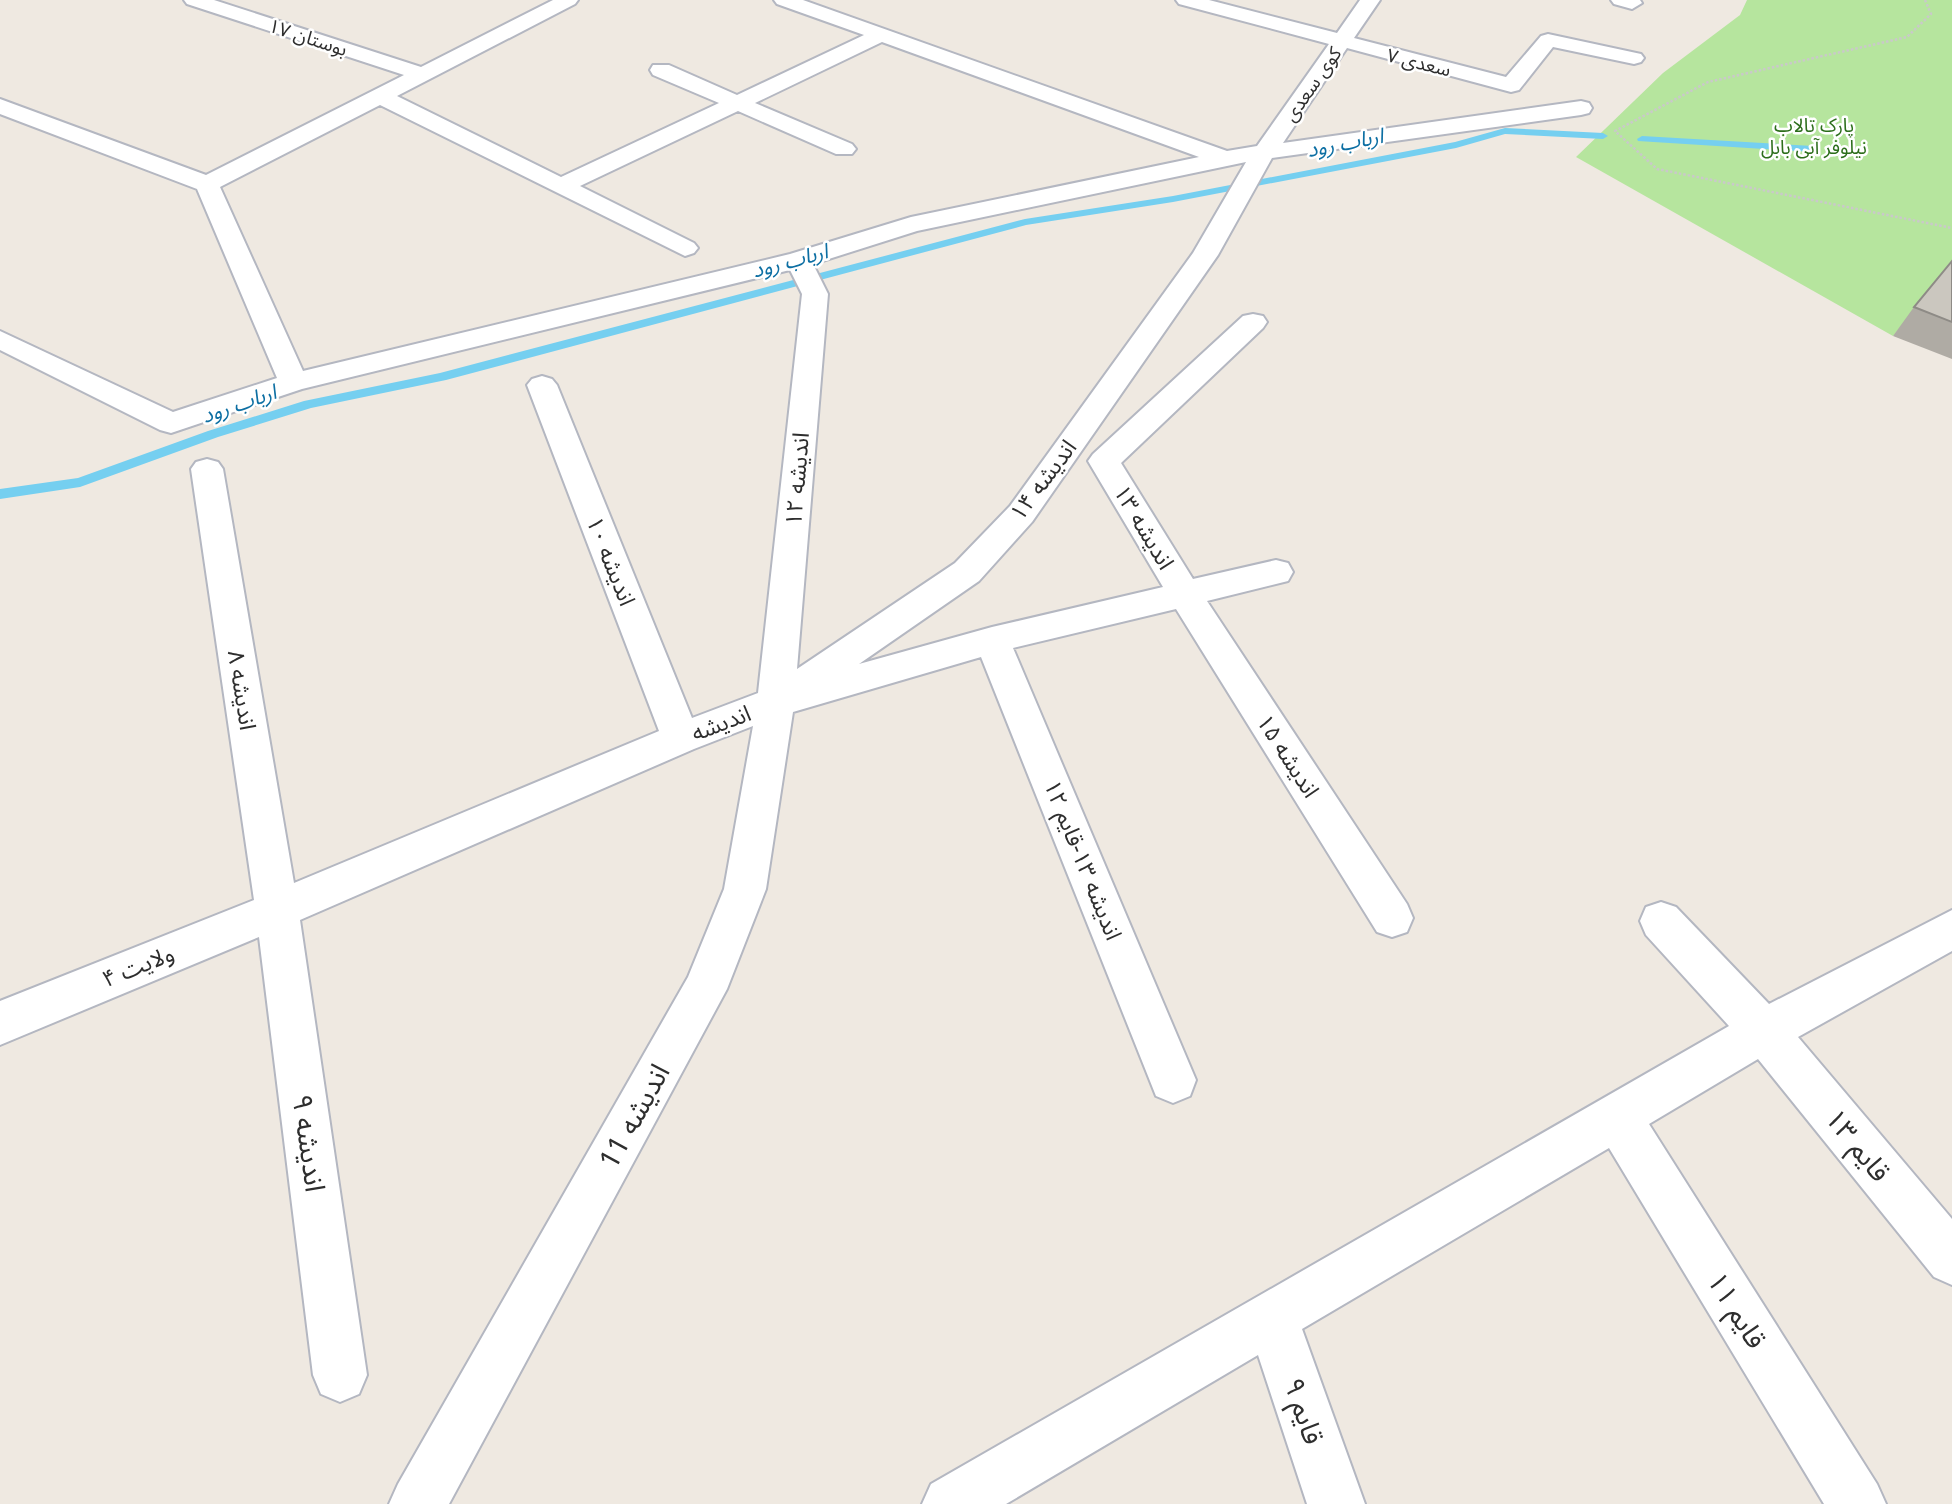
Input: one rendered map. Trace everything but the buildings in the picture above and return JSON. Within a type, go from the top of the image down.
[{"type":"street","name":"بوستان ۱۷","points":[[196,0],[422,74]]},
{"type":"street","points":[[207,184],[568,0]]},
{"type":"street","points":[[784,0],[1225,158],[1254,171],[1581,108]]},
{"type":"street","name":"سعدی ۷","points":[[1186,0],[1341,43],[1511,85],[1548,40],[1634,58]]},
{"type":"street","name":"کوی سعدی","points":[[1254,171],[1370,0]]},
{"type":"street","points":[[561,186],[881,35]]},
{"type":"street","points":[[661,70],[844,149]]},
{"type":"street","points":[[380,96],[685,248]]},
{"type":"street","points":[[0,106],[207,184],[293,382]]},
{"type":"street","points":[[0,339],[171,423],[293,382],[798,260],[911,225],[1225,158]]},
{"type":"street","name":"اندیشه ۱۴","points":[[776,702],[967,572],[1021,514],[1205,255],[1254,171]]},
{"type":"street","name":"اندیشه ۱۲","points":[[776,702],[815,295],[798,260]]},
{"type":"street","name":"اندیشه ۱۳","points":[[1184,593],[1104,461],[1253,322]]},
{"type":"street","name":"اندیشه ۱۰","points":[[542,385],[681,737]]},
{"type":"street","name":"اندیشه ۸","points":[[207,469],[277,910]]},
{"type":"street","name":"اندیشه","points":[[277,910],[681,737],[776,702],[992,640],[1276,572]]},
{"type":"street","name":"اندیشه ۱۵","points":[[1184,593],[1392,918]]},
{"type":"street","name":"اندیشه ۱۳-قایم ۱۲","points":[[992,640],[1173,1080]]},
{"type":"street","name":"اندیشه 11","points":[[418,1504],[705,989],[745,889],[776,702]]},
{"type":"street","name":"ولایت ۴","points":[[0,1023],[277,910]]},
{"type":"street","name":"اندیشه ۹","points":[[277,910],[340,1376]]},
{"type":"street","name":"قایم ۱۳","points":[[1661,921],[1765,1031],[1952,1259]]},
{"type":"street","points":[[951,1504],[1765,1031],[1952,929]]},
{"type":"street","name":"قایم ۱۱","points":[[1617,1117],[1857,1504]]},
{"type":"street","name":"قایم ۹","points":[[1272,1318],[1336,1504]]},
{"type":"path","points":[[1925,0],[1931,14],[1906,37],[1709,82],[1615,131],[1657,169],[1952,228]]},
{"type":"green space","name":"پارک تالاب نیلوفر آبی بابل","points":[[1747,0],[1952,0],[1952,285],[1938,281],[1893,336],[1576,157],[1663,73],[1740,15]]},
{"type":"waterway","name":"ارباب رود","points":[[0,494],[80,482],[213,434],[309,404],[441,377],[1025,222],[1173,199],[1456,145],[1505,131],[1603,136]]},
{"type":"waterway","name":"ارباب رود","points":[[1642,139],[1813,149]]}]
